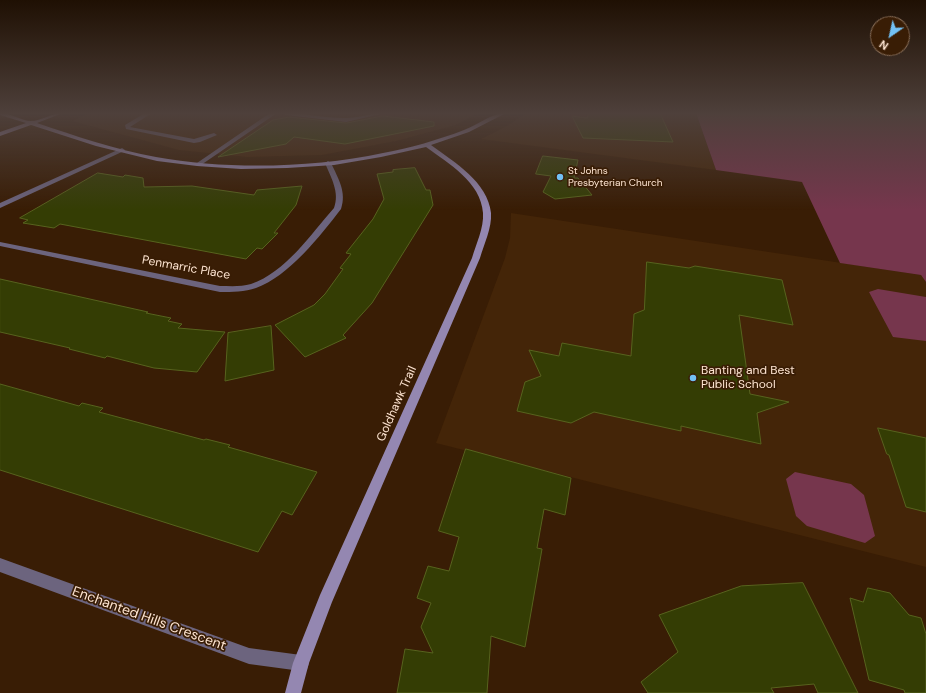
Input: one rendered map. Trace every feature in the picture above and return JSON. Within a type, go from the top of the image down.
[{"type":"street","points":[[106,145],[158,159],[199,164],[264,166],[328,163],[425,145]]},
{"type":"street","points":[[199,164],[226,145]]},
{"type":"street","name":"Goldhawk Trail","points":[[293,693],[301,663],[325,600],[476,258],[485,229],[487,212],[484,197],[464,172],[427,145]]},
{"type":"street","points":[[0,206],[122,150]]},
{"type":"street","name":"Penmarric Place","points":[[0,244],[220,289],[241,289],[254,286],[265,282],[281,271],[337,209],[341,202],[341,195],[328,163]]},
{"type":"street","name":"Enchanted Hills Crescent","points":[[0,565],[249,656],[301,663]]},
{"type":"shaded area","points":[[162,145],[373,145],[322,155],[247,157],[179,150]]},
{"type":"shaded area","points":[[529,145],[707,145],[716,170]]},
{"type":"shaded area","points":[[707,145],[926,145],[926,282],[921,275],[840,263],[802,182],[716,170]]},
{"type":"shaded area","name":"Banting and Best Public School","points":[[511,213],[921,275],[926,282],[926,567],[436,443],[505,258],[510,238]]},
{"type":"shaded area","points":[[878,289],[926,297],[926,341],[893,337],[869,292]]},
{"type":"shaded area","points":[[795,472],[851,484],[864,495],[875,536],[865,543],[807,526],[796,516],[786,479]]},
{"type":"building","points":[[235,145],[279,145],[218,157]]},
{"type":"building","name":"St Johns Presbyterian Church","points":[[543,156],[578,160],[574,178],[578,178],[592,195],[555,199],[543,192],[551,176],[536,174]]},
{"type":"building","points":[[415,168],[426,190],[430,190],[433,205],[372,303],[343,335],[346,338],[305,357],[275,325],[314,305],[325,294],[343,269],[340,268],[351,254],[346,253],[373,219],[384,199],[377,174],[393,172],[393,170]]},
{"type":"building","points":[[98,173],[123,177],[125,175],[143,178],[144,187],[192,186],[254,195],[257,190],[302,186],[296,205],[274,233],[278,233],[262,249],[257,248],[246,259],[60,224],[54,228],[23,223],[28,220],[20,218]]},
{"type":"building","points":[[647,262],[689,268],[695,266],[782,280],[793,325],[739,315],[750,394],[789,402],[757,413],[761,444],[681,426],[681,431],[594,412],[571,423],[517,411],[525,382],[541,376],[529,350],[559,356],[562,343],[631,356],[634,314],[644,310]]},
{"type":"building","points":[[0,279],[171,318],[168,321],[182,324],[178,328],[225,332],[197,372],[154,368],[107,356],[105,358],[69,349],[70,348],[0,332]]},
{"type":"building","points":[[271,326],[274,370],[225,381],[228,333]]},
{"type":"building","points":[[0,384],[79,406],[82,403],[103,408],[99,412],[204,440],[206,439],[230,445],[228,447],[317,472],[292,515],[282,511],[258,552],[0,470]]},
{"type":"building","points":[[878,428],[926,438],[926,512],[906,507],[889,455],[887,454]]},
{"type":"building","points":[[466,449],[571,478],[565,515],[544,509],[537,548],[542,549],[525,647],[491,636],[487,693],[397,693],[405,649],[433,653],[421,627],[431,603],[417,598],[428,566],[449,571],[459,537],[439,531]]},
{"type":"building","points":[[803,583],[858,693],[818,693],[814,684],[771,688],[774,693],[648,693],[641,682],[678,652],[659,615],[741,586]]},
{"type":"building","points":[[868,588],[890,593],[909,615],[921,618],[926,634],[926,693],[905,693],[904,690],[869,680],[850,598],[863,602]]},
{"type":"place","name":"St Johns Presbyterian Church","points":[[560,177]]},
{"type":"place","name":"Banting and Best Public School","points":[[693,378]]}]
